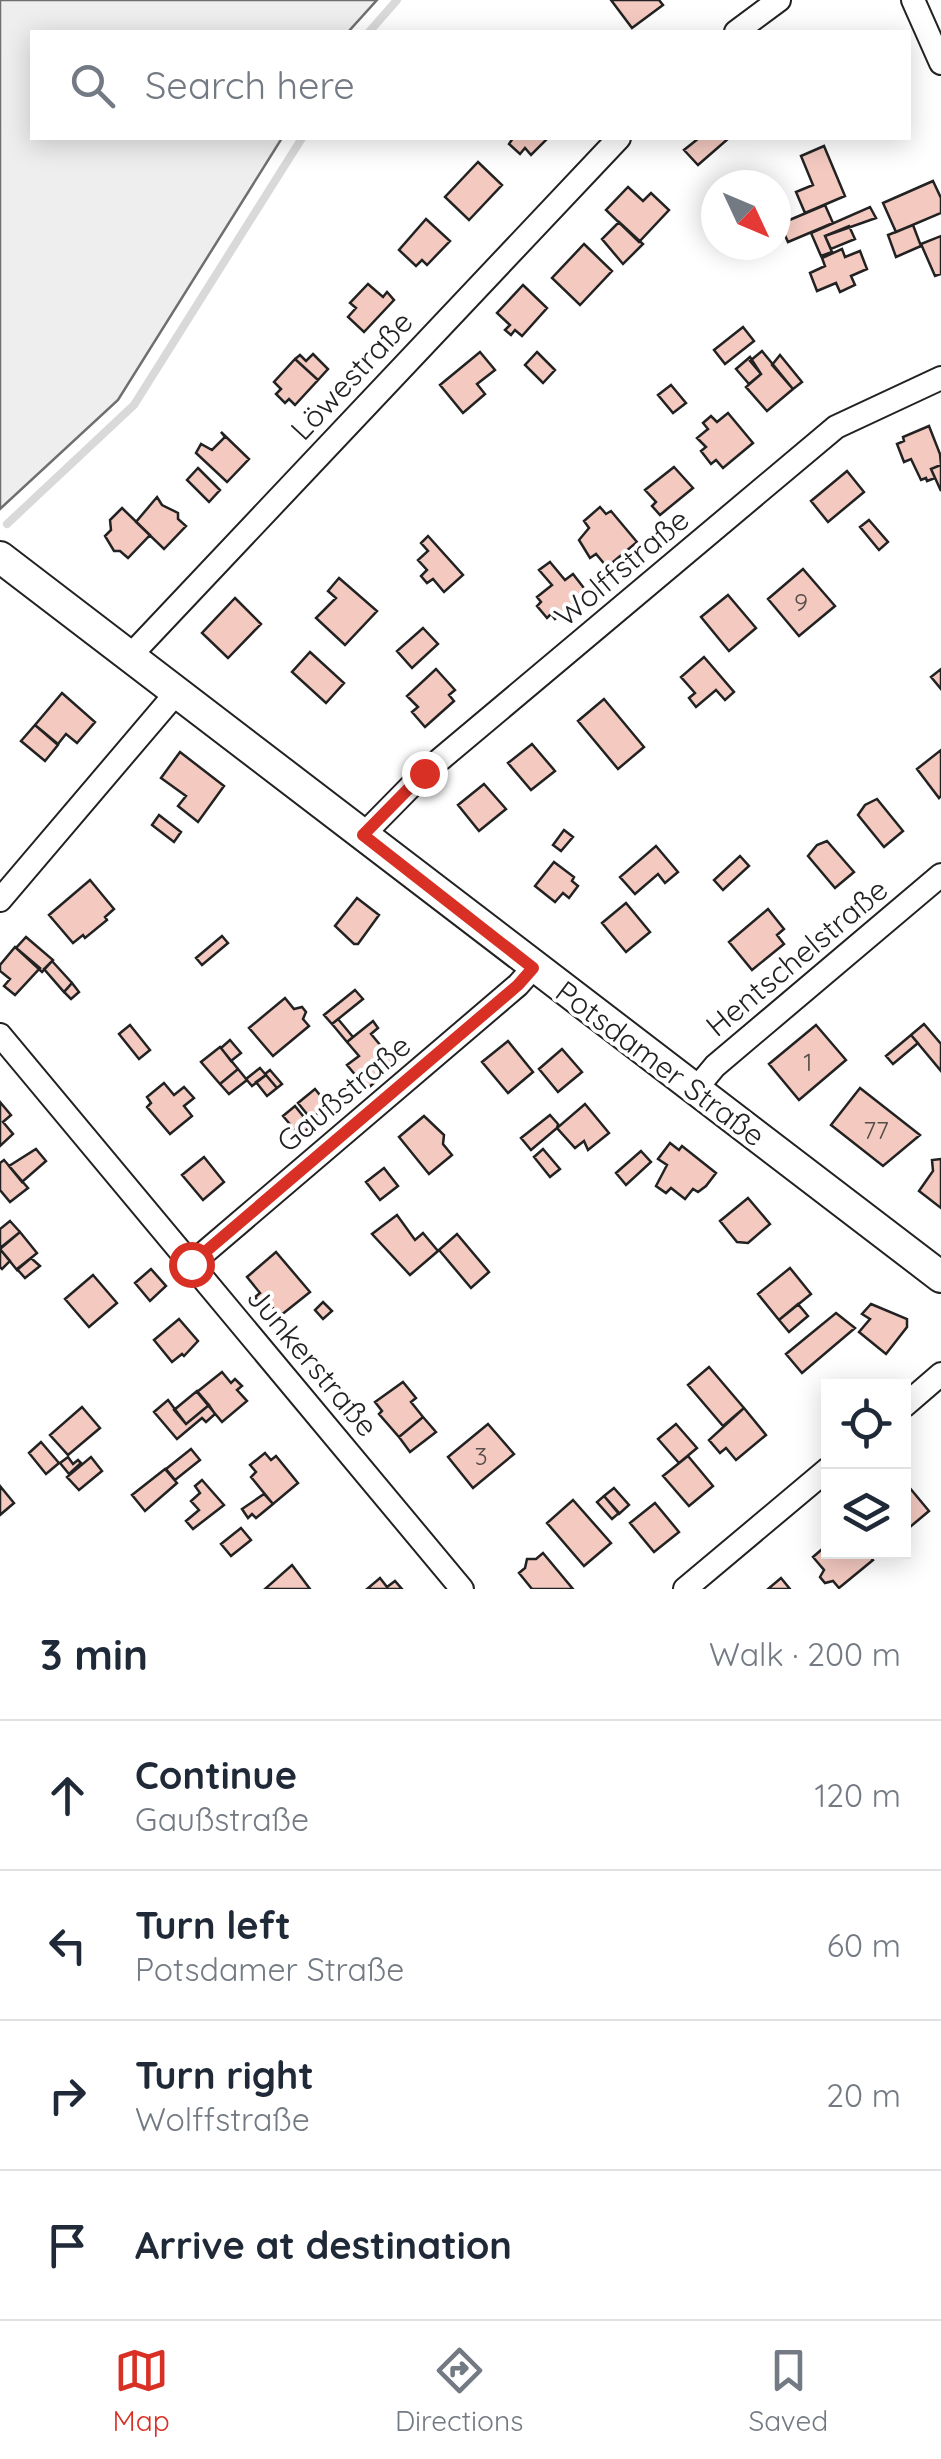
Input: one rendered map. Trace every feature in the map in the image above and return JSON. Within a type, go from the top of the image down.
[{"type":"street","points":[[739,30],[779,0]]},
{"type":"street","points":[[914,0],[941,63]]},
{"type":"street","name":"Löwestraße","points":[[130,656],[617,140]]},
{"type":"street","name":"Wolffstraße","points":[[363,835],[424,773],[836,427],[941,378]]},
{"type":"street","name":"Potsdamer Straße","points":[[0,557],[941,1277]]},
{"type":"street","points":[[0,900],[177,692]]},
{"type":"street","name":"Hentschelstraße","points":[[695,1090],[715,1066],[941,875]]},
{"type":"street","name":"Gaußstraße","points":[[191,1264],[518,985],[533,968]]},
{"type":"street","name":"Junkerstraße","points":[[0,1035],[462,1589]]},
{"type":"street","points":[[911,1400],[941,1374]]},
{"type":"street","points":[[684,1589],[827,1469]]},
{"type":"shaded area","points":[[0,0],[377,0],[350,30],[30,30],[30,140],[281,140],[118,400],[0,509]]},
{"type":"building","points":[[611,0],[659,0],[663,5],[632,28]]},
{"type":"building","points":[[512,140],[546,140],[531,155],[525,148],[520,154],[509,144]]},
{"type":"building","points":[[696,140],[727,140],[698,165],[684,150]]},
{"type":"building","points":[[824,146],[845,196],[805,213],[796,192],[813,185],[801,156]]},
{"type":"building","points":[[478,162],[502,185],[469,220],[445,197]]},
{"type":"building","points":[[933,181],[941,198],[941,213],[896,232],[883,203]]},
{"type":"building","points":[[628,187],[643,201],[651,193],[669,210],[639,242],[606,210]]},
{"type":"building","points":[[825,205],[833,223],[791,241],[791,219]]},
{"type":"building","points":[[870,207],[876,218],[825,236],[832,252],[821,256],[811,233]]},
{"type":"building","points":[[426,219],[450,241],[427,265],[422,260],[416,266],[399,250]]},
{"type":"building","points":[[619,222],[643,244],[623,264],[602,239]]},
{"type":"building","points":[[913,225],[921,246],[896,257],[888,235]]},
{"type":"building","points":[[849,226],[855,239],[831,249],[825,236]]},
{"type":"building","points":[[941,236],[941,274],[935,276],[921,244]]},
{"type":"building","points":[[584,244],[612,271],[580,305],[552,278]]},
{"type":"building","points":[[842,249],[845,257],[860,251],[867,269],[851,276],[855,285],[840,292],[836,283],[817,291],[810,273],[825,266],[822,258]]},
{"type":"building","points":[[368,284],[383,297],[387,292],[394,300],[364,332],[348,317],[356,308],[350,303]]},
{"type":"building","points":[[523,285],[547,308],[522,336],[515,330],[511,335],[505,330],[510,325],[497,313]]},
{"type":"building","points":[[743,327],[754,341],[725,364],[714,350]]},
{"type":"building","points":[[762,351],[793,389],[767,411],[746,387],[761,374],[750,361]]},
{"type":"building","points":[[480,352],[495,370],[477,384],[485,394],[463,413],[440,385]]},
{"type":"building","points":[[537,352],[555,370],[543,383],[525,365]]},
{"type":"building","points":[[313,354],[328,369],[318,380],[295,359],[300,355],[306,361]]},
{"type":"building","points":[[780,355],[802,382],[793,389],[772,365]]},
{"type":"building","points":[[750,357],[761,374],[749,384],[736,369]]},
{"type":"building","points":[[295,359],[318,380],[295,405],[289,399],[285,403],[276,394],[281,389],[274,382]]},
{"type":"building","points":[[671,385],[686,403],[673,413],[658,395]]},
{"type":"building","points":[[728,413],[753,443],[723,468],[716,460],[711,464],[701,451],[706,447],[697,438],[708,429],[703,423],[711,416],[717,422]]},
{"type":"building","points":[[929,426],[941,465],[931,469],[935,478],[927,481],[921,480],[911,459],[904,462],[897,444],[904,441],[903,437]]},
{"type":"building","points":[[221,432],[249,459],[227,482],[196,453],[201,444],[212,450],[225,437]]},
{"type":"building","points":[[941,465],[941,491],[931,469]]},
{"type":"building","points":[[674,467],[693,488],[660,515],[652,506],[656,502],[645,490]]},
{"type":"building","points":[[198,468],[220,490],[209,502],[187,480]]},
{"type":"building","points":[[847,471],[864,492],[828,522],[811,501]]},
{"type":"building","points":[[157,497],[162,505],[178,513],[178,519],[186,526],[164,549],[136,522]]},
{"type":"building","points":[[600,507],[606,514],[611,511],[637,542],[607,567],[596,554],[590,558],[579,540],[589,528],[584,521]]},
{"type":"building","points":[[122,508],[150,535],[128,558],[114,551],[105,536],[111,530],[110,520]]},
{"type":"building","points":[[869,520],[888,542],[879,550],[860,527]]},
{"type":"building","points":[[428,536],[463,575],[444,592],[433,579],[427,583],[421,576],[427,570],[418,560],[428,551],[421,543]]},
{"type":"building","points":[[550,562],[565,580],[573,574],[587,592],[555,619],[551,614],[547,618],[537,606],[541,602],[537,597],[552,585],[539,570]]},
{"type":"building","points":[[803,569],[835,606],[799,636],[768,599]]},
{"type":"building","points":[[339,578],[377,611],[345,645],[316,618],[336,598],[328,591]]},
{"type":"building","points":[[728,595],[756,628],[729,651],[701,617]]},
{"type":"building","points":[[235,598],[261,624],[228,658],[202,633]]},
{"type":"building","points":[[423,628],[438,644],[412,668],[397,651]]},
{"type":"building","points":[[310,652],[344,683],[326,703],[292,672]]},
{"type":"building","points":[[704,657],[734,692],[725,700],[716,690],[696,707],[689,698],[695,693],[681,677]]},
{"type":"building","points":[[436,669],[455,690],[449,695],[454,701],[425,727],[412,712],[418,707],[407,696]]},
{"type":"building","points":[[941,669],[941,689],[931,677]]},
{"type":"building","points":[[62,693],[95,722],[77,743],[66,734],[58,744],[35,725]]},
{"type":"building","points":[[604,699],[644,747],[618,769],[578,721]]},
{"type":"building","points":[[35,725],[58,745],[45,761],[21,741]]},
{"type":"building","points":[[532,744],[555,771],[531,790],[508,763]]},
{"type":"building","points":[[941,750],[941,796],[939,798],[917,769]]},
{"type":"building","points":[[180,752],[224,786],[198,822],[178,806],[186,796],[161,778]]},
{"type":"building","points":[[484,784],[506,809],[479,831],[458,805]]},
{"type":"building","points":[[877,799],[903,831],[884,847],[858,815],[865,805]]},
{"type":"building","points":[[159,815],[181,832],[174,842],[152,825]]},
{"type":"building","points":[[564,830],[573,837],[561,851],[553,845]]},
{"type":"building","points":[[827,841],[854,872],[835,888],[808,856],[817,845]]},
{"type":"building","points":[[656,846],[678,872],[665,883],[658,874],[635,894],[620,877]]},
{"type":"building","points":[[740,856],[749,866],[723,890],[714,880]]},
{"type":"building","points":[[554,862],[574,877],[572,881],[578,886],[569,898],[563,893],[555,902],[535,886]]},
{"type":"building","points":[[90,880],[114,909],[105,917],[107,920],[73,943],[49,915]]},
{"type":"building","points":[[357,898],[379,915],[358,944],[354,944],[335,926]]},
{"type":"building","points":[[626,903],[650,932],[626,952],[602,923]]},
{"type":"building","points":[[768,909],[784,929],[777,935],[784,944],[752,970],[729,942]]},
{"type":"building","points":[[222,936],[228,943],[202,965],[196,958]]},
{"type":"building","points":[[26,937],[53,960],[42,972],[16,948]]},
{"type":"building","points":[[15,947],[40,968],[15,995],[4,986],[10,979],[0,971],[0,965]]},
{"type":"building","points":[[52,961],[72,983],[64,992],[44,969]]},
{"type":"building","points":[[72,983],[79,992],[71,999],[64,992]]},
{"type":"building","points":[[355,990],[363,999],[332,1024],[324,1015]]},
{"type":"building","points":[[285,998],[294,1009],[302,1007],[306,1012],[303,1019],[309,1026],[273,1056],[249,1028]]},
{"type":"building","points":[[338,1019],[353,1037],[347,1042],[332,1024]]},
{"type":"building","points":[[373,1021],[378,1028],[371,1034],[396,1064],[367,1089],[347,1065],[359,1056],[347,1042]]},
{"type":"building","points":[[924,1024],[941,1044],[941,1071],[911,1035]]},
{"type":"building","points":[[130,1025],[150,1050],[139,1059],[119,1034]]},
{"type":"building","points":[[816,1025],[846,1060],[799,1100],[769,1064]]},
{"type":"building","points":[[911,1035],[918,1043],[893,1064],[886,1056]]},
{"type":"building","points":[[230,1040],[241,1053],[231,1061],[221,1048]]},
{"type":"building","points":[[508,1041],[533,1072],[508,1093],[482,1062]]},
{"type":"building","points":[[220,1047],[238,1069],[220,1084],[201,1062]]},
{"type":"building","points":[[562,1049],[582,1072],[558,1092],[539,1069]]},
{"type":"building","points":[[260,1068],[266,1075],[252,1086],[246,1079]]},
{"type":"building","points":[[238,1069],[247,1080],[229,1094],[220,1084]]},
{"type":"building","points":[[270,1070],[282,1084],[277,1088],[265,1074]]},
{"type":"building","points":[[266,1075],[277,1088],[267,1096],[256,1082]]},
{"type":"building","points":[[164,1083],[174,1095],[184,1087],[194,1098],[184,1106],[192,1116],[170,1134],[147,1107],[151,1103],[147,1097]]},
{"type":"building","points":[[860,1088],[920,1135],[883,1166],[831,1125]]},
{"type":"building","points":[[315,1089],[328,1105],[311,1119],[298,1103]]},
{"type":"building","points":[[0,1102],[11,1115],[3,1122],[13,1134],[0,1146]]},
{"type":"building","points":[[585,1104],[609,1133],[588,1150],[584,1141],[575,1148],[557,1128]]},
{"type":"building","points":[[295,1106],[311,1126],[300,1136],[283,1116]]},
{"type":"building","points":[[550,1115],[557,1128],[531,1150],[521,1138]]},
{"type":"building","points":[[424,1116],[444,1135],[443,1144],[452,1155],[429,1174],[399,1137]]},
{"type":"building","points":[[670,1143],[679,1150],[682,1146],[716,1173],[706,1186],[698,1192],[693,1189],[685,1199],[671,1188],[666,1193],[656,1186],[667,1165],[658,1159]]},
{"type":"building","points":[[36,1149],[46,1161],[22,1182],[9,1166]]},
{"type":"building","points":[[543,1149],[560,1169],[550,1177],[534,1157]]},
{"type":"building","points":[[641,1151],[651,1162],[626,1185],[616,1173]]},
{"type":"building","points":[[204,1157],[224,1182],[203,1200],[182,1175]]},
{"type":"building","points":[[941,1159],[941,1208],[919,1191],[933,1171],[932,1160]]},
{"type":"building","points":[[4,1160],[28,1188],[10,1202],[0,1190],[0,1163]]},
{"type":"building","points":[[384,1168],[398,1186],[380,1200],[366,1182]]},
{"type":"building","points":[[748,1198],[770,1224],[748,1243],[737,1242],[720,1221]]},
{"type":"building","points":[[397,1215],[415,1240],[423,1233],[438,1251],[410,1275],[372,1234]]},
{"type":"building","points":[[10,1221],[20,1232],[0,1248],[0,1229]]},
{"type":"building","points":[[20,1232],[37,1253],[17,1270],[0,1249]]},
{"type":"building","points":[[457,1234],[489,1272],[471,1288],[439,1250]]},
{"type":"building","points":[[0,1249],[10,1261],[2,1269],[0,1267]]},
{"type":"building","points":[[276,1252],[310,1292],[280,1316],[266,1300],[261,1304],[255,1297],[260,1293],[247,1277]]},
{"type":"building","points":[[31,1258],[40,1266],[25,1278],[17,1269]]},
{"type":"building","points":[[790,1268],[811,1294],[779,1320],[758,1294]]},
{"type":"building","points":[[151,1269],[166,1286],[150,1301],[135,1283]]},
{"type":"building","points":[[93,1275],[117,1303],[89,1327],[65,1299]]},
{"type":"building","points":[[323,1302],[332,1311],[323,1319],[315,1310]]},
{"type":"building","points":[[798,1304],[808,1316],[789,1332],[779,1320]]},
{"type":"building","points":[[871,1304],[907,1319],[907,1327],[886,1354],[859,1332],[870,1319],[862,1314]]},
{"type":"building","points":[[836,1313],[855,1328],[802,1373],[786,1354]]},
{"type":"building","points":[[179,1319],[198,1341],[172,1362],[154,1340]]},
{"type":"building","points":[[709,1367],[744,1408],[723,1426],[688,1385]]},
{"type":"building","points":[[222,1372],[231,1383],[235,1379],[242,1386],[237,1390],[247,1401],[222,1422],[197,1392]]},
{"type":"building","points":[[403,1382],[416,1398],[411,1402],[423,1417],[399,1437],[379,1414],[382,1411],[375,1402]]},
{"type":"building","points":[[197,1391],[209,1405],[186,1424],[174,1410]]},
{"type":"building","points":[[168,1400],[186,1424],[209,1405],[215,1414],[206,1422],[202,1418],[177,1439],[154,1412]]},
{"type":"building","points":[[82,1407],[100,1428],[68,1455],[50,1435]]},
{"type":"building","points":[[744,1408],[766,1435],[736,1460],[726,1448],[720,1453],[709,1440]]},
{"type":"building","points":[[423,1417],[436,1432],[410,1452],[399,1437]]},
{"type":"building","points":[[488,1424],[514,1454],[473,1488],[448,1457]]},
{"type":"building","points":[[676,1424],[697,1448],[679,1463],[658,1439]]},
{"type":"building","points":[[41,1442],[59,1463],[46,1474],[29,1453]]},
{"type":"building","points":[[191,1449],[200,1460],[175,1480],[166,1469]]},
{"type":"building","points":[[265,1453],[271,1460],[276,1456],[298,1483],[273,1504],[251,1477],[256,1472],[250,1465]]},
{"type":"building","points":[[688,1456],[713,1486],[689,1506],[663,1476]]},
{"type":"building","points":[[68,1457],[73,1464],[78,1460],[81,1463],[69,1474],[60,1463]]},
{"type":"building","points":[[91,1457],[102,1471],[79,1490],[67,1477]]},
{"type":"building","points":[[165,1469],[177,1483],[145,1511],[132,1495]]},
{"type":"building","points":[[202,1480],[224,1505],[193,1529],[186,1521],[199,1510],[191,1501],[200,1493],[195,1486]]},
{"type":"building","points":[[0,1486],[14,1503],[0,1515]]},
{"type":"building","points":[[614,1488],[629,1505],[619,1514],[604,1496]]},
{"type":"building","points":[[911,1489],[929,1511],[911,1526]]},
{"type":"building","points":[[264,1494],[273,1504],[256,1518],[252,1514],[248,1518],[242,1509]]},
{"type":"building","points":[[604,1496],[619,1513],[612,1519],[597,1502]]},
{"type":"building","points":[[573,1500],[611,1543],[584,1566],[547,1523]]},
{"type":"building","points":[[655,1503],[679,1532],[654,1552],[630,1523]]},
{"type":"building","points":[[241,1528],[251,1540],[231,1556],[221,1544]]},
{"type":"building","points":[[821,1550],[821,1559],[873,1560],[839,1588],[833,1581],[825,1583],[820,1577],[824,1570],[813,1557]]},
{"type":"building","points":[[543,1553],[573,1589],[532,1589],[519,1573],[527,1559],[536,1559]]},
{"type":"building","points":[[292,1565],[310,1589],[265,1589]]},
{"type":"building","points":[[380,1578],[387,1587],[395,1581],[402,1589],[367,1589]]},
{"type":"building","points":[[781,1578],[790,1589],[768,1589]]},
{"type":"waterway","points":[[371,30],[397,0]]},
{"type":"waterway","points":[[7,524],[134,405],[301,140]]},
{"type":"route","points":[[191,1264],[518,985],[533,968],[363,835],[424,773]]}]
